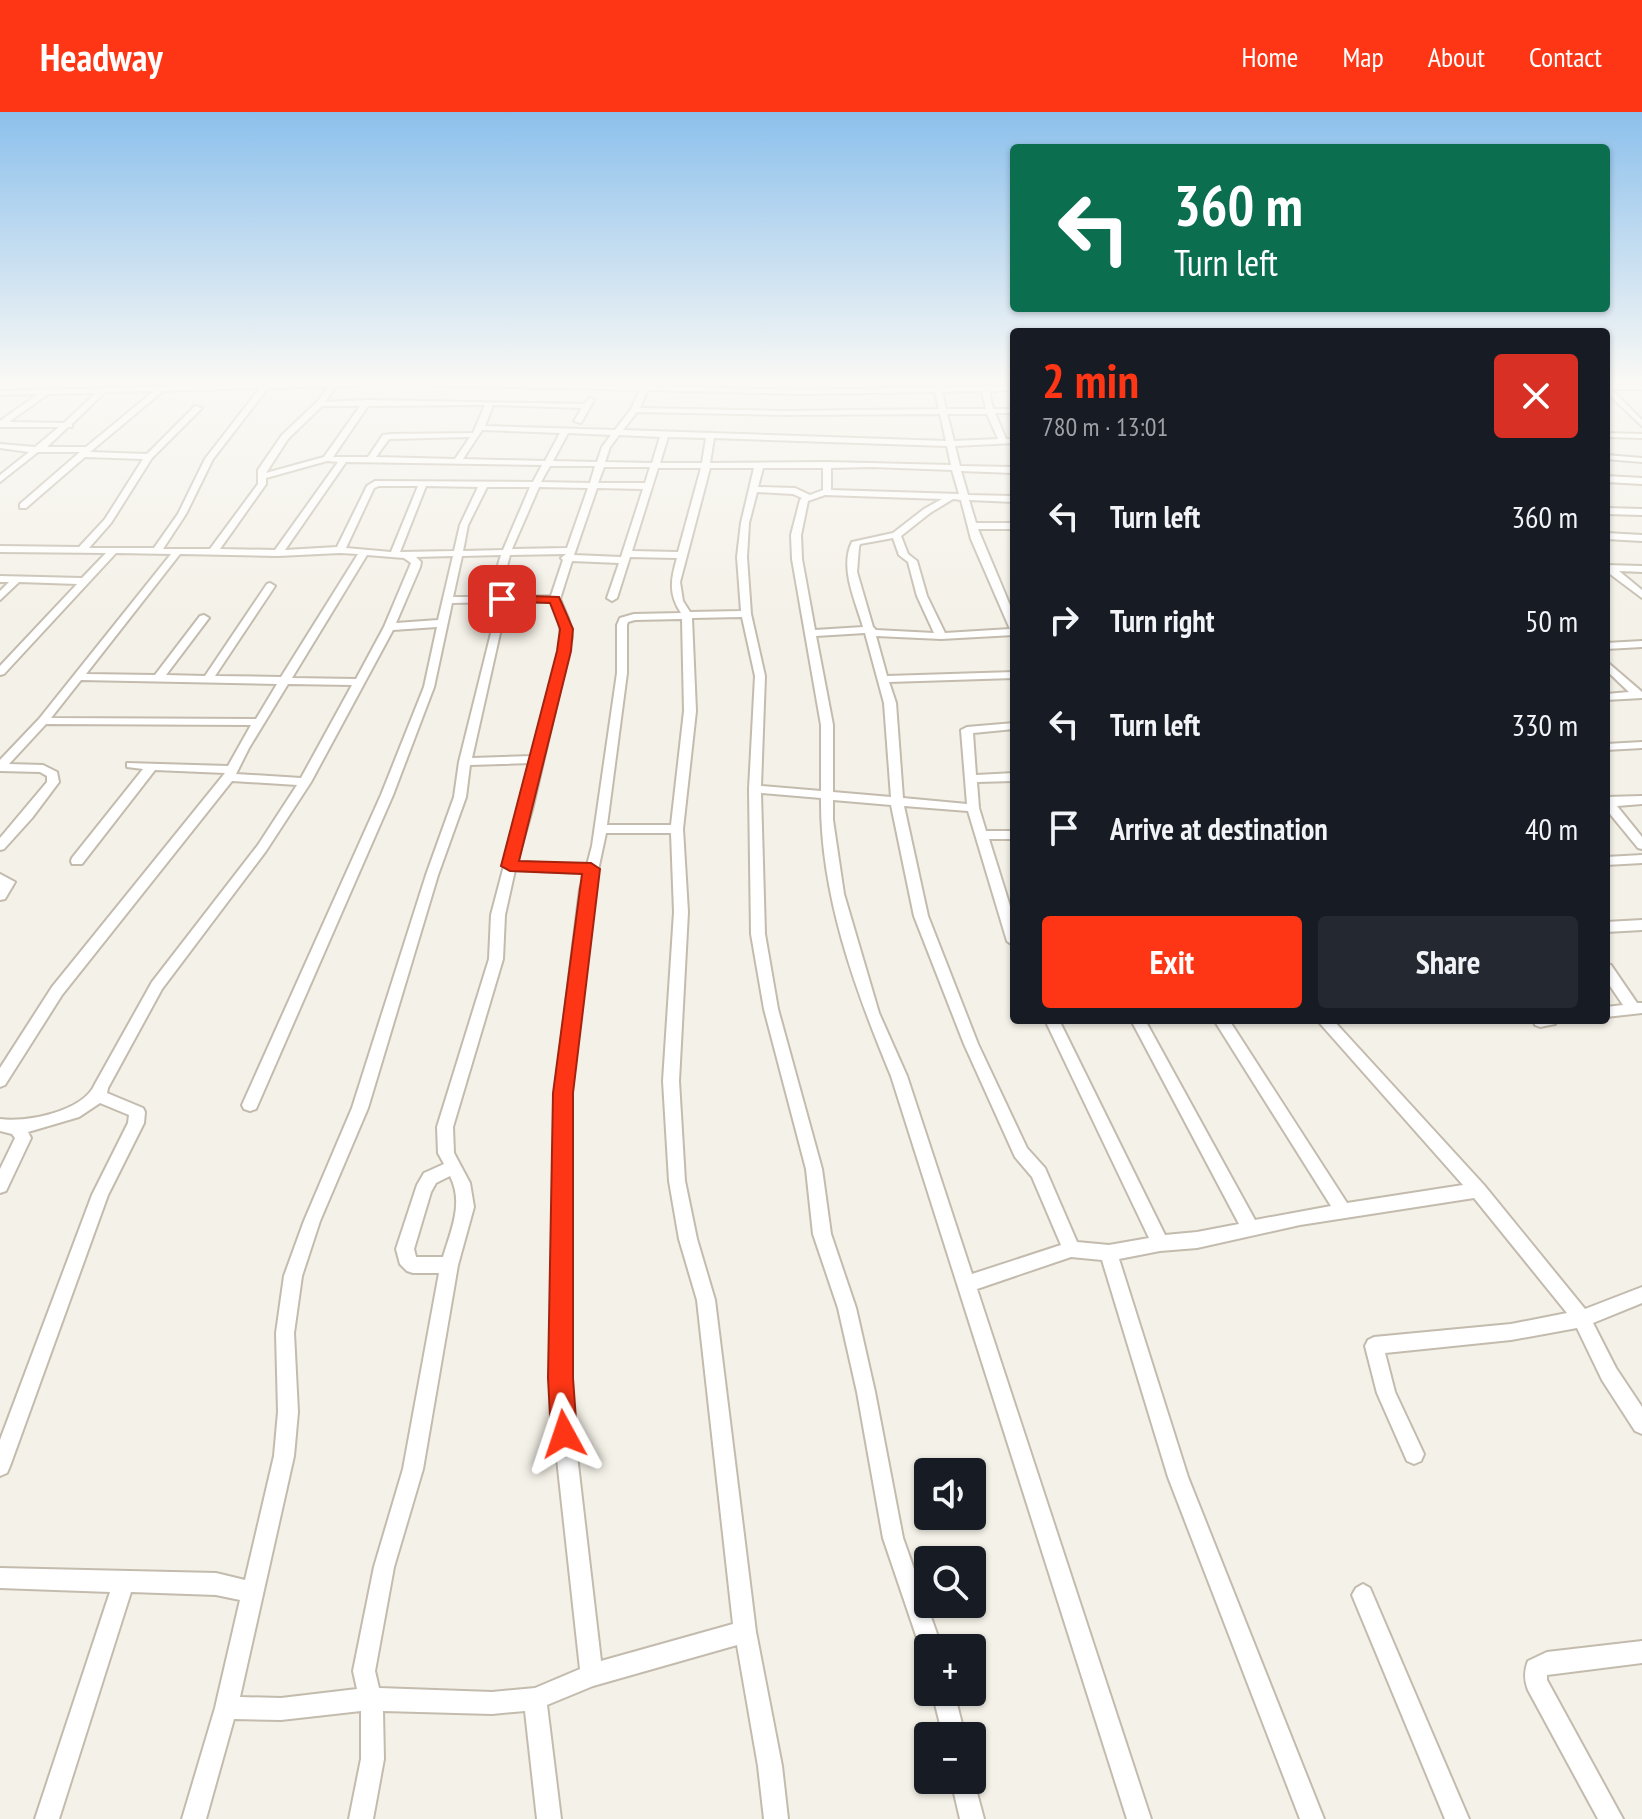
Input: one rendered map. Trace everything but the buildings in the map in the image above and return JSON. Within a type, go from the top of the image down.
[{"type":"street","points":[[0,479],[22,462]]},
{"type":"street","points":[[23,506],[73,462]]},
{"type":"street","points":[[82,550],[108,521],[146,462]]},
{"type":"street","points":[[157,551],[182,514],[208,462]]},
{"type":"street","points":[[213,552],[262,484],[262,470],[268,462]]},
{"type":"street","points":[[263,476],[317,462]]},
{"type":"street","points":[[278,553],[342,462]]},
{"type":"street","points":[[487,462],[706,466],[827,464],[1010,470]]},
{"type":"street","points":[[707,462],[681,555],[675,593],[687,615],[689,742],[677,829],[681,912],[671,1081],[677,1181],[688,1239],[706,1300],[745,1632],[770,1766],[776,1819]]},
{"type":"street","points":[[955,462],[976,539],[1010,619]]},
{"type":"street","points":[[194,1819],[226,1708],[284,1456],[288,1412],[285,1333],[293,1276],[312,1221],[360,1108],[460,797],[502,599],[496,588],[507,551],[547,463]]},
{"type":"street","points":[[361,1819],[373,1780],[375,1736],[364,1671],[384,1567],[416,1455],[449,1265],[466,1207],[462,1183],[443,1141],[445,1127],[496,959],[498,915],[567,637],[555,599],[567,554],[601,463]]},
{"type":"street","points":[[612,598],[656,464]]},
{"type":"street","points":[[824,492],[827,487],[827,464]]},
{"type":"street","points":[[759,466],[743,543],[742,589],[760,676],[755,789],[758,934],[771,1009],[814,1169],[822,1234],[847,1308],[857,1351],[879,1450],[893,1538],[926,1634]]},
{"type":"street","points":[[1610,479],[1642,481]]},
{"type":"street","points":[[340,550],[371,486],[387,482],[647,486]]},
{"type":"street","points":[[401,555],[423,483]]},
{"type":"street","points":[[250,1105],[387,795],[429,687],[468,511],[484,484]]},
{"type":"street","points":[[754,489],[795,491],[806,496],[824,492],[1010,499]]},
{"type":"street","points":[[806,496],[796,535],[797,559],[827,725],[829,842],[845,927],[872,1013],[899,1076],[1139,1819]]},
{"type":"street","points":[[950,498],[896,535],[857,542],[852,572],[890,703],[897,803],[915,893],[943,976],[1002,1114],[1021,1152],[1039,1173],[1071,1249]]},
{"type":"street","points":[[1610,511],[1642,512]]},
{"type":"street","points":[[974,526],[1010,526]]},
{"type":"street","points":[[896,535],[904,555],[912,561],[922,596],[941,636]]},
{"type":"street","points":[[1610,536],[1642,538]]},
{"type":"street","points":[[0,549],[278,553],[340,550],[401,555],[507,551],[624,557],[681,555]]},
{"type":"street","points":[[0,672],[113,551]]},
{"type":"street","points":[[0,767],[43,721],[178,551]]},
{"type":"street","points":[[0,1081],[70,973],[125,910],[231,774],[284,680],[364,553]]},
{"type":"street","points":[[0,1125],[17,1128],[73,1113],[99,1096],[100,1088],[157,986],[262,848],[305,782],[389,627],[415,567],[416,562],[401,555]]},
{"type":"street","points":[[1610,568],[1642,569]]},
{"type":"street","points":[[1610,569],[1642,595]]},
{"type":"street","points":[[0,579],[85,581]]},
{"type":"street","points":[[0,597],[16,580]]},
{"type":"street","points":[[208,679],[270,586]]},
{"type":"street","points":[[1000,593],[1010,593]]},
{"type":"street","points":[[447,600],[555,599]]},
{"type":"street","points":[[592,1675],[561,1404],[563,1093],[591,869],[600,829],[622,673],[622,625],[624,620],[634,617],[746,614]]},
{"type":"street","points":[[158,678],[204,618]]},
{"type":"street","points":[[389,627],[444,623]]},
{"type":"street","points":[[809,633],[871,632],[941,636],[1010,630]]},
{"type":"street","points":[[1610,646],[1642,644]]},
{"type":"street","points":[[1610,668],[1640,695]]},
{"type":"street","points":[[884,679],[1010,675]]},
{"type":"street","points":[[79,677],[359,682]]},
{"type":"street","points":[[1610,697],[1640,695]]},
{"type":"street","points":[[43,721],[259,722]]},
{"type":"street","points":[[1010,726],[967,730],[973,808],[1010,930]]},
{"type":"street","points":[[1610,747],[1642,745]]},
{"type":"street","points":[[465,762],[537,759]]},
{"type":"street","points":[[131,765],[305,782]]},
{"type":"street","points":[[77,861],[152,766]]},
{"type":"street","points":[[0,767],[43,769],[50,771],[53,782],[0,846]]},
{"type":"street","points":[[971,779],[1010,777]]},
{"type":"street","points":[[755,789],[973,808]]},
{"type":"street","points":[[1610,802],[1642,800]]},
{"type":"street","points":[[1610,807],[1642,845]]},
{"type":"street","points":[[600,829],[677,829]]},
{"type":"street","points":[[982,835],[1010,835]]},
{"type":"street","points":[[1610,861],[1642,859]]},
{"type":"street","points":[[510,866],[591,869]]},
{"type":"street","points":[[0,878],[8,882],[0,896]]},
{"type":"street","points":[[998,896],[1010,895]]},
{"type":"street","points":[[1610,927],[1642,925]]},
{"type":"street","points":[[1610,974],[1638,1008]]},
{"type":"street","points":[[1610,1012],[1638,1008]]},
{"type":"street","points":[[1054,1024],[1160,1243]]},
{"type":"street","points":[[1140,1024],[1250,1228]]},
{"type":"street","points":[[1224,1024],[1343,1211]]},
{"type":"street","points":[[1328,1024],[1478,1190],[1582,1319],[1609,1374],[1642,1424]]},
{"type":"street","points":[[0,1466],[100,1195],[136,1123],[137,1112],[99,1096]]},
{"type":"street","points":[[0,1186],[21,1148],[23,1138],[17,1128]]},
{"type":"street","points":[[449,1265],[413,1265],[406,1259],[405,1249],[423,1190],[430,1178],[453,1167]]},
{"type":"street","points":[[967,1284],[1071,1249],[1109,1253],[1478,1190]]},
{"type":"street","points":[[1109,1253],[1178,1477],[1312,1819]]},
{"type":"street","points":[[1414,1454],[1386,1393],[1374,1346],[1511,1332],[1582,1319],[1642,1295]]},
{"type":"street","points":[[0,1578],[216,1584],[252,1592]]},
{"type":"street","points":[[47,1819],[124,1580]]},
{"type":"street","points":[[1363,1595],[1457,1819]]},
{"type":"street","points":[[226,1708],[281,1709],[371,1699],[492,1703],[535,1699],[592,1675],[745,1632]]},
{"type":"street","points":[[1611,1819],[1536,1682],[1536,1669],[1547,1663],[1642,1652]]},
{"type":"street","points":[[535,1699],[549,1819]]},
{"type":"street","points":[[966,1794],[972,1819]]},
{"type":"route","points":[[502,599],[555,599],[567,637],[510,866],[591,869],[563,1093],[560,1378],[564,1434]]}]
